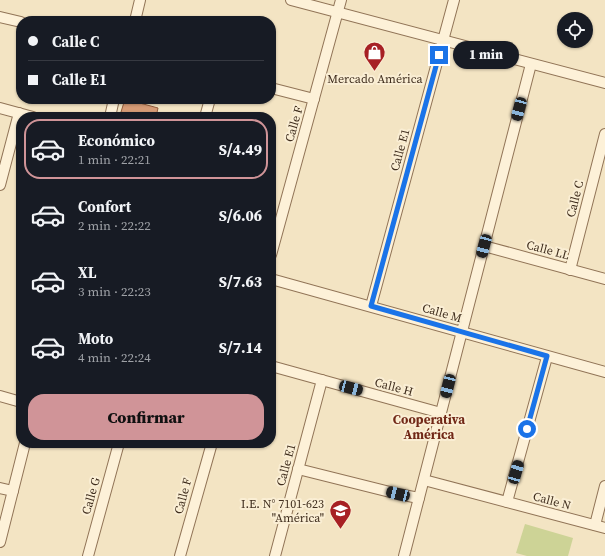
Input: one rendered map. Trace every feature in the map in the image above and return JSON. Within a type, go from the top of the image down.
[{"type":"street","points":[[136,16],[140,0]]},
{"type":"street","points":[[291,0],[605,83]]},
{"type":"street","name":"Calle F","points":[[276,237],[341,0]]},
{"type":"street","name":"Calle E1","points":[[371,306],[454,0]]},
{"type":"street","points":[[0,17],[16,21]]},
{"type":"street","points":[[404,556],[531,64]]},
{"type":"street","points":[[276,89],[314,99]]},
{"type":"street","points":[[0,108],[16,112]]},
{"type":"street","points":[[0,185],[16,124]]},
{"type":"street","name":"Calle C","points":[[570,270],[605,134]]},
{"type":"street","name":"Calle LL","points":[[484,246],[605,280]]},
{"type":"street","name":"Calle M","points":[[276,280],[605,372]]},
{"type":"street","points":[[507,502],[547,356]]},
{"type":"street","name":"Calle H","points":[[276,367],[441,413]]},
{"type":"street","name":"Calle E1","points":[[275,556],[322,380]]},
{"type":"street","points":[[0,396],[16,401]]},
{"type":"street","points":[[0,542],[24,448]]},
{"type":"street","name":"Calle G","points":[[88,556],[118,448]]},
{"type":"street","name":"Calle F","points":[[180,556],[211,448]]},
{"type":"street","points":[[298,469],[419,498]]},
{"type":"street","name":"Calle N","points":[[424,480],[600,527]]},
{"type":"street","points":[[600,527],[605,486]]},
{"type":"street","points":[[0,488],[13,491]]},
{"type":"green space","points":[[525,524],[573,538],[568,556],[527,556],[516,553]]},
{"type":"building","points":[[123,104],[143,104],[158,108],[157,112],[121,112]]},
{"type":"place","name":"Mercado América","points":[[375,72]]},
{"type":"place","name":"I.E. N° 7101-623 \"América\"","points":[[340,530]]},
{"type":"district","name":"Cooperativa América","points":[[429,426]]},
{"type":"route","points":[[439,55],[371,306],[547,356],[527,429]]}]
